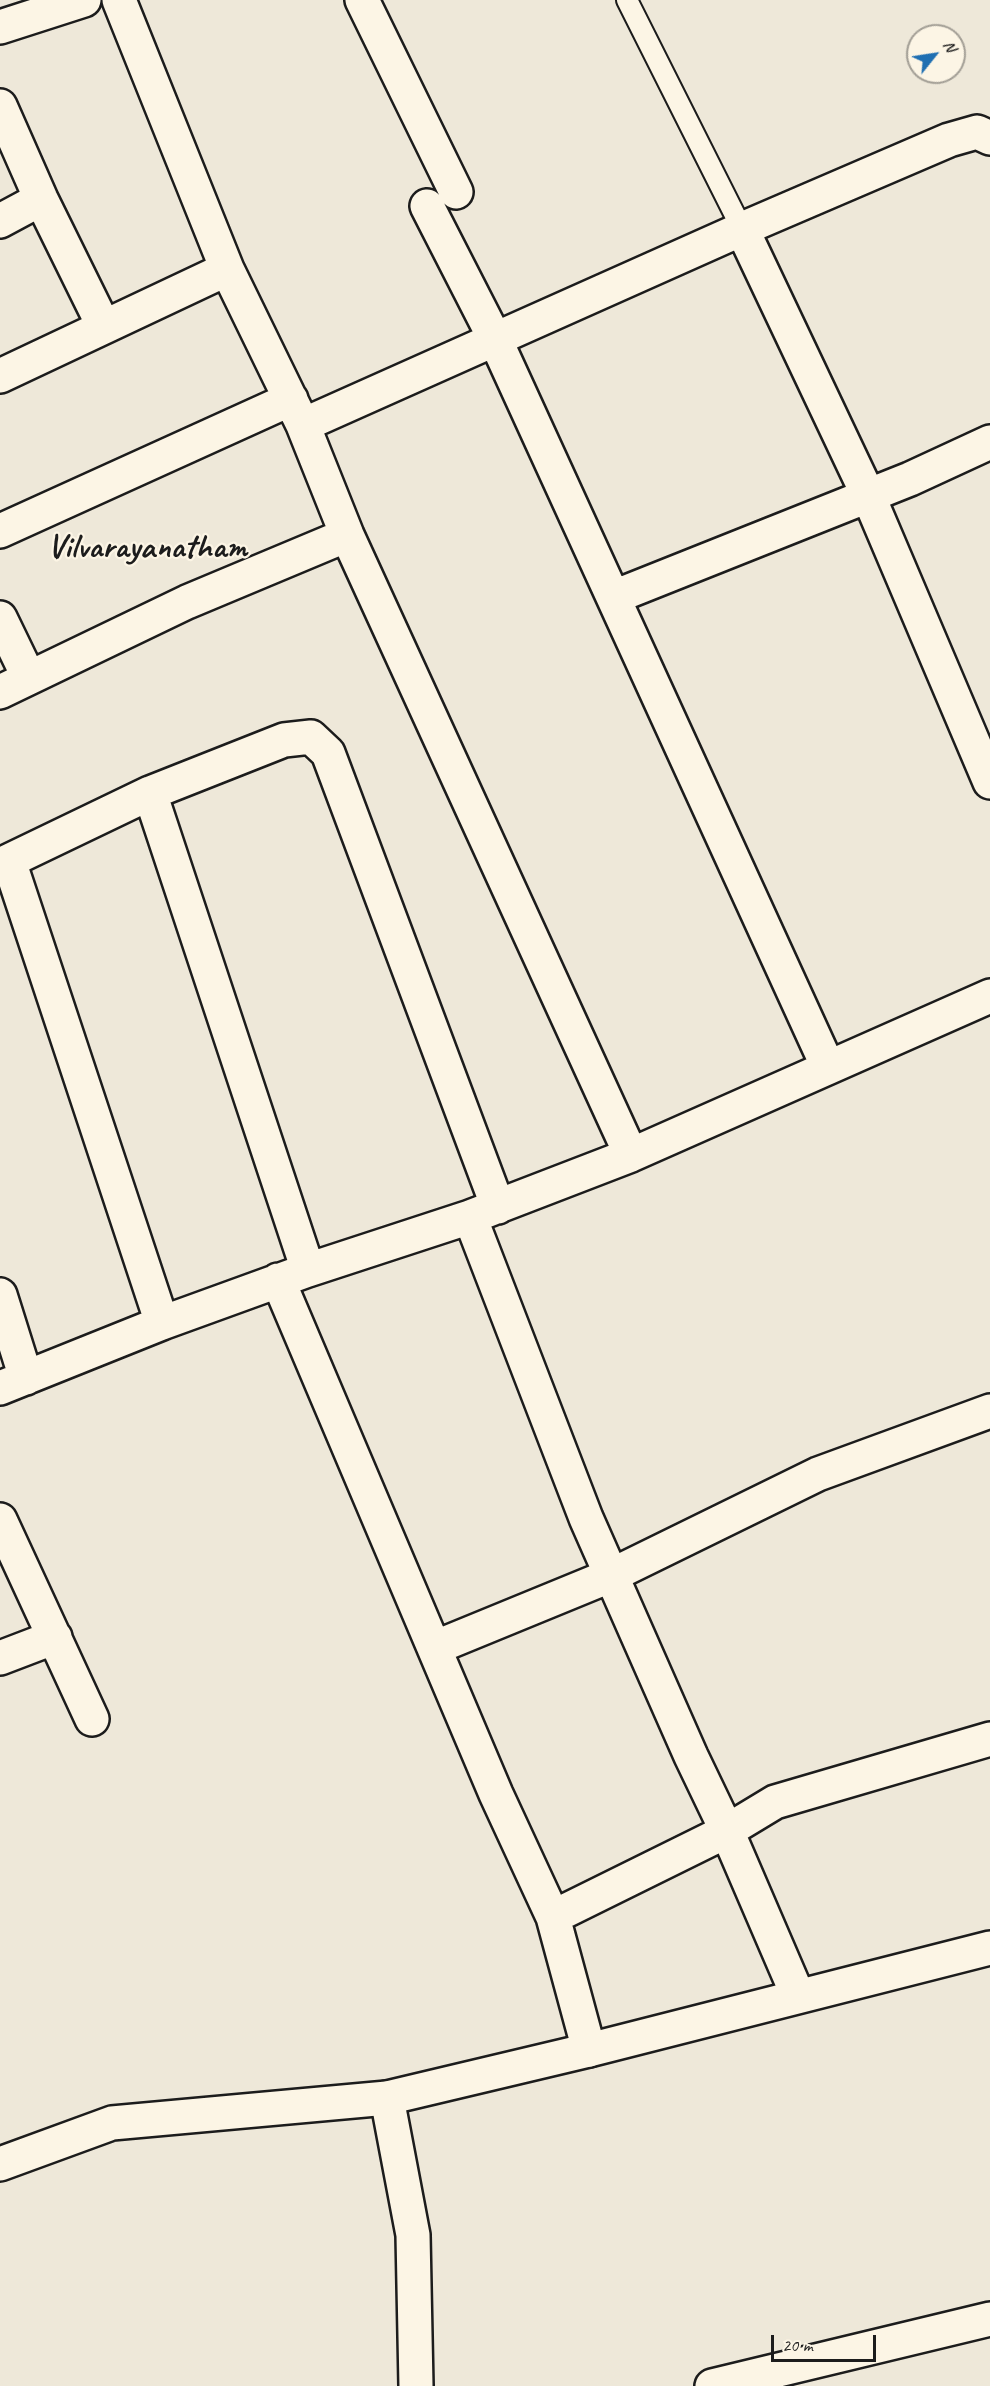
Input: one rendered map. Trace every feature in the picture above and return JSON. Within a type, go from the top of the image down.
[{"type":"street","points":[[0,27],[84,0]]},
{"type":"street","points":[[119,0],[227,269],[297,412],[346,535],[631,1155]]},
{"type":"street","points":[[362,0],[456,192]]},
{"type":"street","points":[[0,106],[41,199],[104,327]]},
{"type":"street","points":[[0,531],[297,412],[495,339],[949,140],[977,132],[990,138]]},
{"type":"street","points":[[0,221],[41,199]]},
{"type":"street","points":[[427,206],[495,339],[828,1067]]},
{"type":"street","points":[[742,229],[868,495],[990,782]]},
{"type":"street","points":[[0,376],[227,269]]},
{"type":"street","points":[[614,597],[910,479],[990,442]]},
{"type":"street","points":[[0,618],[14,685],[188,602],[346,535]]},
{"type":"street","points":[[162,1323],[5,863],[150,793],[284,740],[311,737],[328,753],[586,1518],[691,1756],[727,1831],[798,1996]]},
{"type":"street","points":[[150,793],[293,1275],[434,1648],[496,1794],[553,1917],[589,2050]]},
{"type":"street","points":[[0,1295],[13,1383],[162,1323],[293,1275],[484,1212],[631,1155],[731,1113],[828,1067],[990,996]]},
{"type":"street","points":[[434,1648],[612,1575],[818,1473],[990,1412]]},
{"type":"street","points":[[0,1520],[92,1719]]},
{"type":"street","points":[[0,1658],[55,1638]]},
{"type":"street","points":[[553,1917],[727,1831],[775,1802],[990,1738]]},
{"type":"street","points":[[0,2164],[112,2123],[387,2098],[589,2050],[990,1948]]},
{"type":"street","points":[[387,2098],[413,2235],[416,2386]]},
{"type":"street","points":[[712,2386],[767,2380],[990,2319]]},
{"type":"lane","points":[[627,0],[742,229]]},
{"type":"district","name":"Vilvarayanatham","points":[[147,548]]}]
